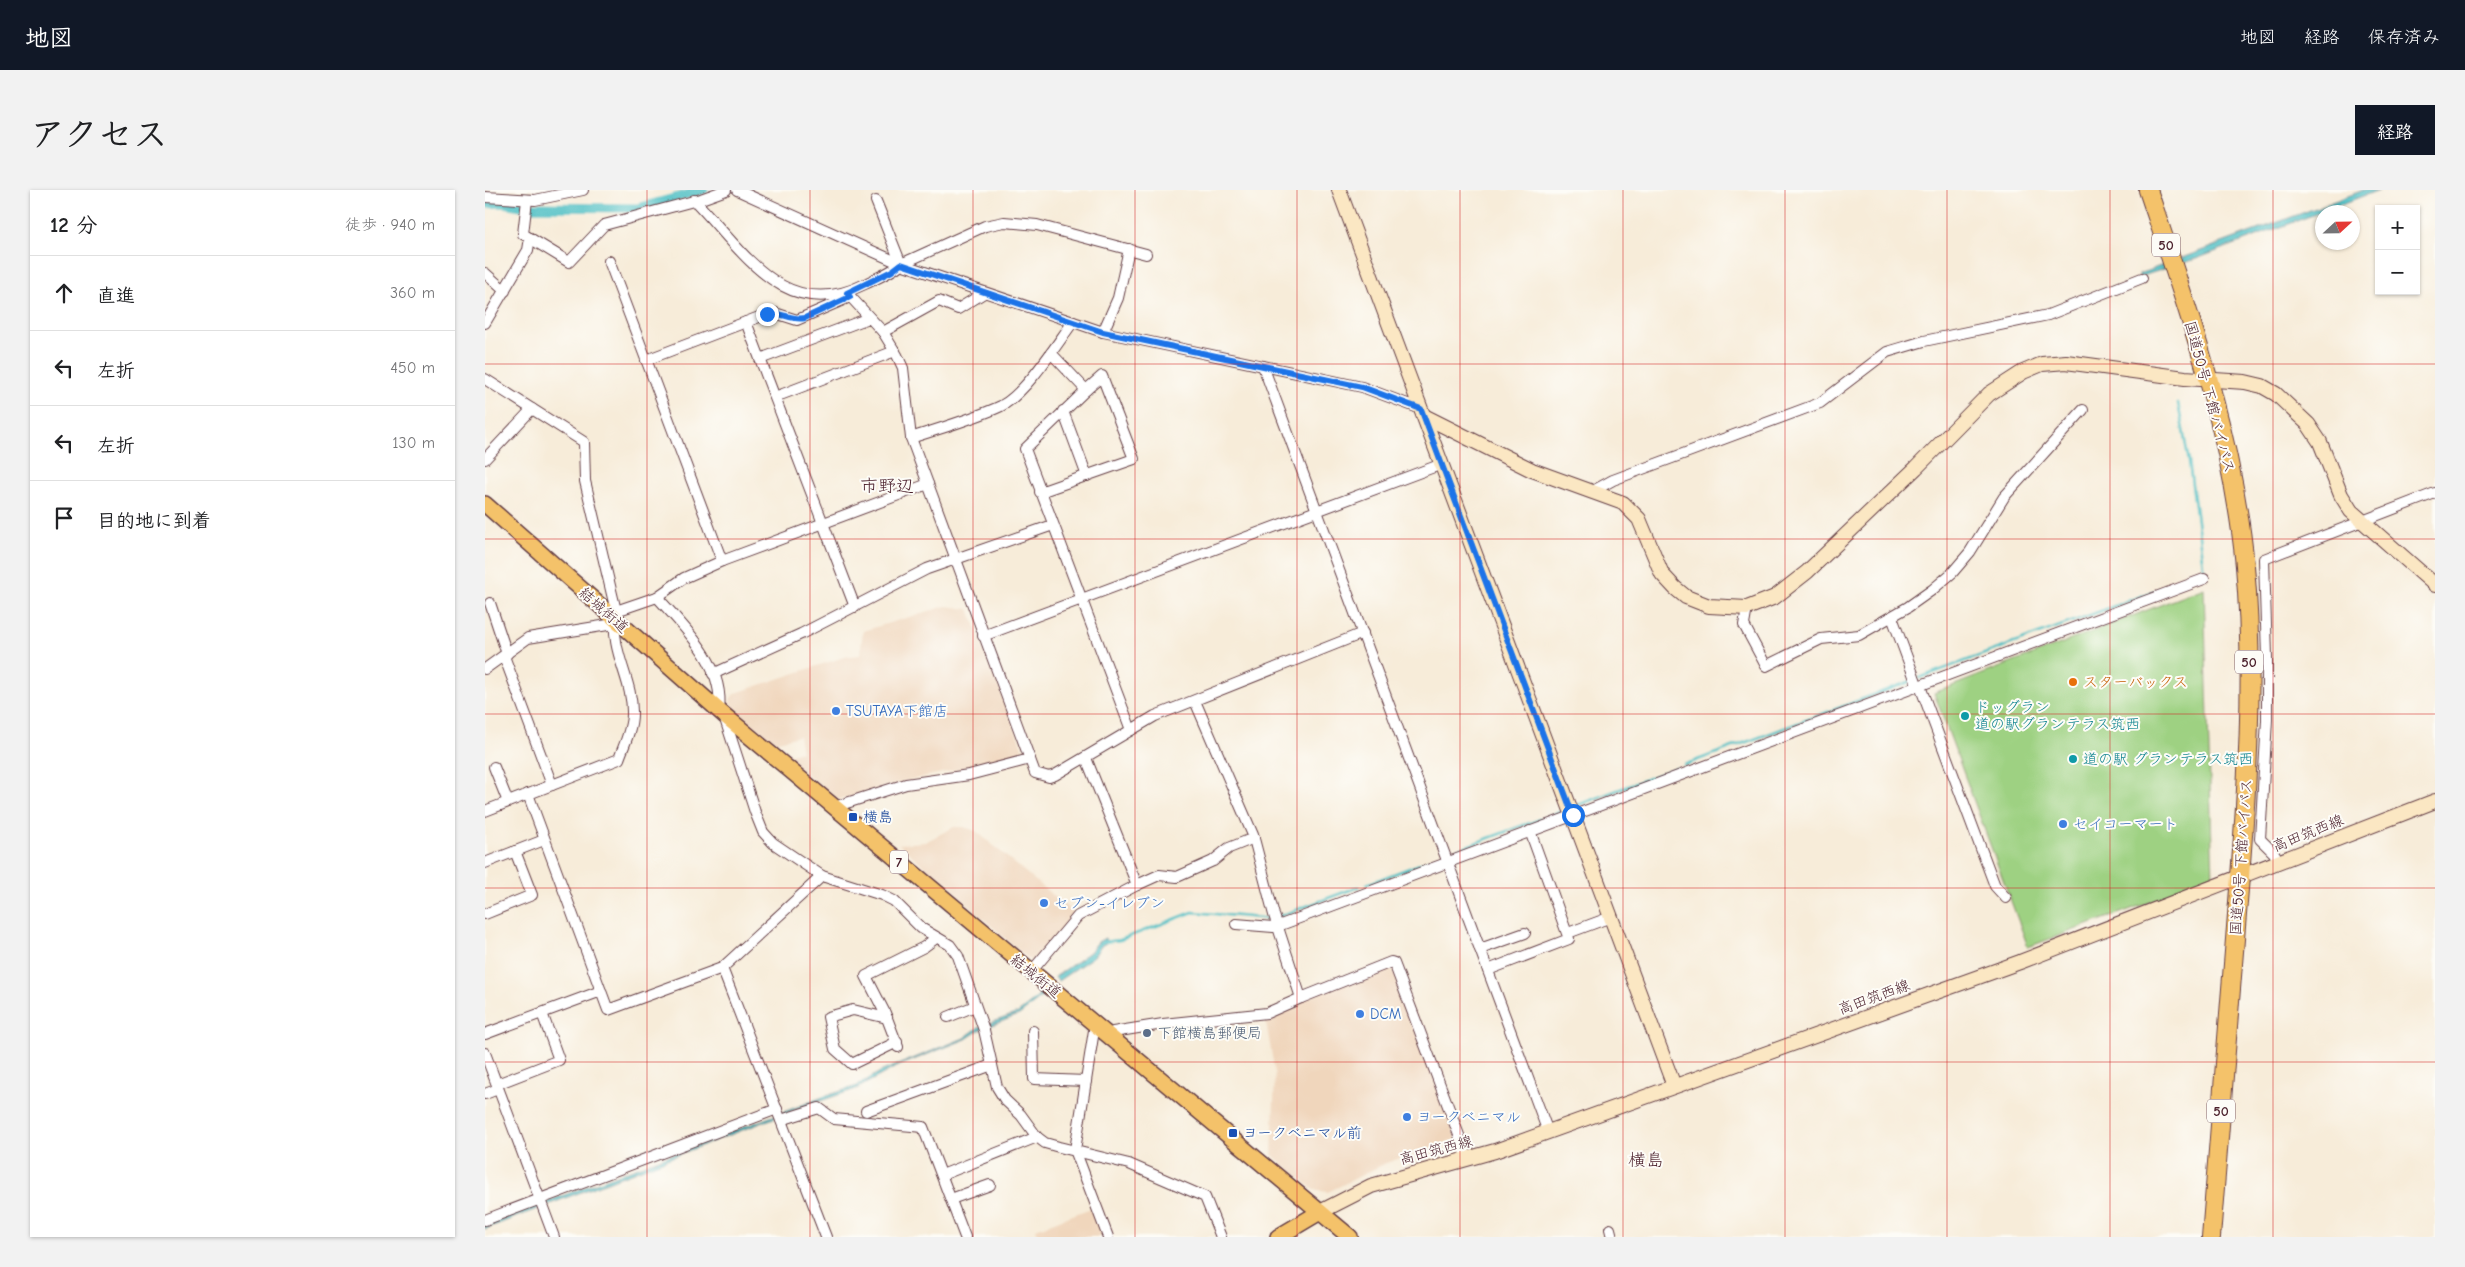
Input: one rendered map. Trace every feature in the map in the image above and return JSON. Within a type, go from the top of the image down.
[{"type":"highway","name":"国道50号 下館バイパス","points":[[2147,190],[2209,380],[2230,469],[2246,583],[2250,714],[2247,787],[2211,1237]]},
{"type":"main road","name":"結城街道","points":[[485,504],[722,713],[1350,1237]]},
{"type":"main road","points":[[1278,1237],[1320,1212]]},
{"type":"street","points":[[485,197],[533,197],[583,190]]},
{"type":"street","points":[[533,197],[522,230],[523,234],[569,262],[604,225],[726,190]]},
{"type":"street","points":[[737,190],[901,264],[1103,332],[1362,387],[1423,413],[1531,470],[1615,498],[1633,511],[1643,526],[1662,574],[1686,597],[1709,606],[1747,608],[1775,598],[1807,572],[1989,394],[2023,372],[2043,364],[2066,362],[2209,380],[2245,382],[2262,386],[2276,394],[2315,433],[2341,495],[2351,511],[2435,585]]},
{"type":"street","points":[[1339,190],[1675,1086]]},
{"type":"street","points":[[694,200],[722,228],[742,254],[776,284],[813,297],[849,295]]},
{"type":"street","points":[[877,201],[901,264]]},
{"type":"street","points":[[646,360],[770,313],[797,320],[805,318],[892,271],[901,264],[985,226],[1004,222],[1037,225],[1146,254]]},
{"type":"street","points":[[485,323],[528,250],[530,238]]},
{"type":"street","points":[[1103,332],[1118,298],[1129,249]]},
{"type":"street","points":[[609,261],[722,561]]},
{"type":"street","points":[[485,273],[505,291]]},
{"type":"street","points":[[1593,491],[1613,480],[1820,403],[1887,352],[1925,341],[2048,315],[2143,278]]},
{"type":"street","points":[[883,332],[939,301],[958,309],[984,293]]},
{"type":"street","points":[[849,295],[883,332],[903,368],[911,438],[974,604],[983,636],[1035,774],[1049,777],[1086,758],[1155,716],[1363,633]]},
{"type":"street","points":[[760,359],[869,318]]},
{"type":"street","points":[[746,322],[821,524],[855,607]]},
{"type":"street","points":[[911,438],[1001,406],[1015,394],[1051,353],[1073,322]]},
{"type":"street","points":[[775,397],[895,351]]},
{"type":"street","points":[[1051,353],[1086,390]]},
{"type":"street","points":[[1263,366],[1548,1132]]},
{"type":"street","points":[[1041,492],[1134,459],[1102,376],[1025,449],[1080,599],[1131,730]]},
{"type":"street","points":[[485,378],[584,442],[585,481],[615,618],[617,654],[629,687],[632,714],[629,733],[619,759],[485,810]]},
{"type":"street","points":[[485,459],[532,409]]},
{"type":"street","points":[[1747,608],[1744,625],[1766,666],[1821,639],[1859,635],[1892,616],[1919,600],[1951,573],[1975,546],[2004,497],[2083,410]]},
{"type":"street","points":[[1063,411],[1087,476]]},
{"type":"street","points":[[983,636],[1442,464]]},
{"type":"street","points":[[485,669],[528,638],[615,618],[657,597],[684,578],[722,561],[928,484]]},
{"type":"street","points":[[2279,862],[2275,853],[2260,839],[2267,702],[2263,559],[2435,493]]},
{"type":"street","points":[[713,674],[801,634],[927,569],[1053,525]]},
{"type":"street","points":[[1236,924],[1273,927],[1276,921],[1447,862],[1530,831],[1571,811],[2205,579]]},
{"type":"street","points":[[657,597],[698,643],[713,674],[721,696],[722,713],[763,832],[773,843],[822,876],[894,900],[921,928],[950,945],[958,956],[983,1028],[997,1087],[1005,1100],[1021,1115],[1037,1137],[1045,1143],[1129,1164],[1205,1198],[1221,1237]]},
{"type":"street","points":[[490,602],[505,655],[552,785]]},
{"type":"street","points":[[1892,616],[1995,886],[2006,898]]},
{"type":"street","points":[[1195,701],[1254,838],[1276,921],[1301,998]]},
{"type":"street","points":[[1086,758],[1137,885]]},
{"type":"street","points":[[834,807],[906,784],[969,775],[1030,759]]},
{"type":"street","points":[[494,767],[508,802]]},
{"type":"street","points":[[528,794],[608,1010],[722,968],[822,876]]},
{"type":"street","name":"高田筑西線","points":[[1320,1212],[1371,1186],[1468,1159],[1548,1132],[2020,962],[2435,801]]},
{"type":"street","points":[[1488,970],[1567,940],[1568,932],[1530,831]]},
{"type":"street","points":[[1031,972],[1078,916],[1159,875],[1177,877],[1213,861],[1229,848],[1254,838]]},
{"type":"street","points":[[485,863],[544,840]]},
{"type":"street","points":[[485,914],[532,895],[515,851]]},
{"type":"street","points":[[1568,932],[1611,917]]},
{"type":"street","points":[[1480,949],[1525,932]]},
{"type":"street","points":[[887,1018],[853,1010],[828,1016],[835,1049],[852,1064],[898,1044],[887,1018],[866,976],[924,947],[936,938]]},
{"type":"street","points":[[1110,1036],[1113,1032],[1163,1024],[1267,1013],[1391,962],[1394,963],[1468,1159]]},
{"type":"street","points":[[722,968],[826,1237]]},
{"type":"street","points":[[485,1034],[601,991]]},
{"type":"street","points":[[948,1017],[975,1006]]},
{"type":"street","points":[[485,1094],[497,1086],[559,1060],[542,1013]]},
{"type":"street","points":[[1095,1024],[1075,1150],[1107,1237]]},
{"type":"street","points":[[1033,1031],[1034,1079],[1086,1081]]},
{"type":"street","points":[[485,1053],[554,1237]]},
{"type":"street","points":[[866,1111],[992,1065]]},
{"type":"street","points":[[485,1220],[541,1203],[779,1114],[819,1108],[834,1119],[923,1127],[965,1237]]},
{"type":"street","points":[[942,1175],[1037,1137]]},
{"type":"street","points":[[951,1199],[990,1184]]},
{"type":"shaded area","points":[[946,606],[969,609],[1025,755],[905,781],[838,800],[783,756],[802,751],[799,736],[770,743],[741,720],[731,706],[730,700],[733,695],[739,692],[844,657],[860,655],[863,631]]},
{"type":"shaded area","points":[[954,827],[964,827],[976,831],[1075,914],[1033,963],[899,844],[925,842]]},
{"type":"shaded area","points":[[1391,964],[1456,1139],[1386,1163],[1328,1192],[1314,1190],[1272,1155],[1275,1073],[1265,1016]]},
{"type":"shaded area","points":[[1091,1208],[1103,1237],[1039,1237],[1036,1229]]},
{"type":"green space","points":[[2204,588],[2213,879],[2028,947],[1934,693]]},
{"type":"water","points":[[2364,190],[2379,190],[2339,205],[2324,205]]},
{"type":"water","points":[[2315,208],[2315,214],[2196,259],[2139,277],[2139,274]]},
{"type":"water","points":[[1105,938],[1106,943],[1102,945],[1094,956],[1058,981],[1055,977],[1090,952],[1098,942]]},
{"type":"water","points":[[1039,993],[1043,996],[1019,1015],[981,1029],[966,1039],[896,1067],[856,1089],[805,1106],[485,1229],[485,1225],[823,1097],[857,1086],[880,1072],[964,1038],[979,1027],[1018,1013],[1038,997]]},
{"type":"waterway","points":[[531,207],[637,208],[704,190]]},
{"type":"waterway","points":[[485,204],[503,203],[521,206]]},
{"type":"waterway","points":[[1919,678],[2204,573],[2189,462],[2178,403]]},
{"type":"waterway","points":[[1684,765],[1914,680]]},
{"type":"waterway","points":[[1575,806],[1676,768]]},
{"type":"waterway","points":[[1448,853],[1565,810]]},
{"type":"waterway","points":[[1367,884],[1441,856]]},
{"type":"waterway","points":[[1277,917],[1358,887]]},
{"type":"waterway","points":[[1103,942],[1120,940],[1193,912],[1272,919]]},
{"type":"place","name":"スターバックス","points":[[2073,682]]},
{"type":"place","name":"TSUTAYA下館店","points":[[836,711]]},
{"type":"place","name":"ドッグラン 道の駅グランテラス筑西","points":[[1965,716]]},
{"type":"place","name":"道の駅 グランテラス筑西","points":[[2073,759]]},
{"type":"place","name":"横島","points":[[853,817]]},
{"type":"place","name":"セイコーマート","points":[[2063,824]]},
{"type":"place","name":"セブン-イレブン","points":[[1044,903]]},
{"type":"place","name":"DCM","points":[[1360,1014]]},
{"type":"place","name":"下館横島郵便局","points":[[1147,1033]]},
{"type":"place","name":"ヨークベニマル","points":[[1407,1117]]},
{"type":"place","name":"ヨークベニマル前","points":[[1233,1133]]},
{"type":"district","name":"市野辺","points":[[887,486]]},
{"type":"district","name":"横島","points":[[1646,1160]]},
{"type":"route","points":[[767,314],[775,313],[797,320],[805,318],[850,297],[847,293],[892,271],[901,264],[1103,332],[1362,387],[1421,409],[1573,815]]}]
